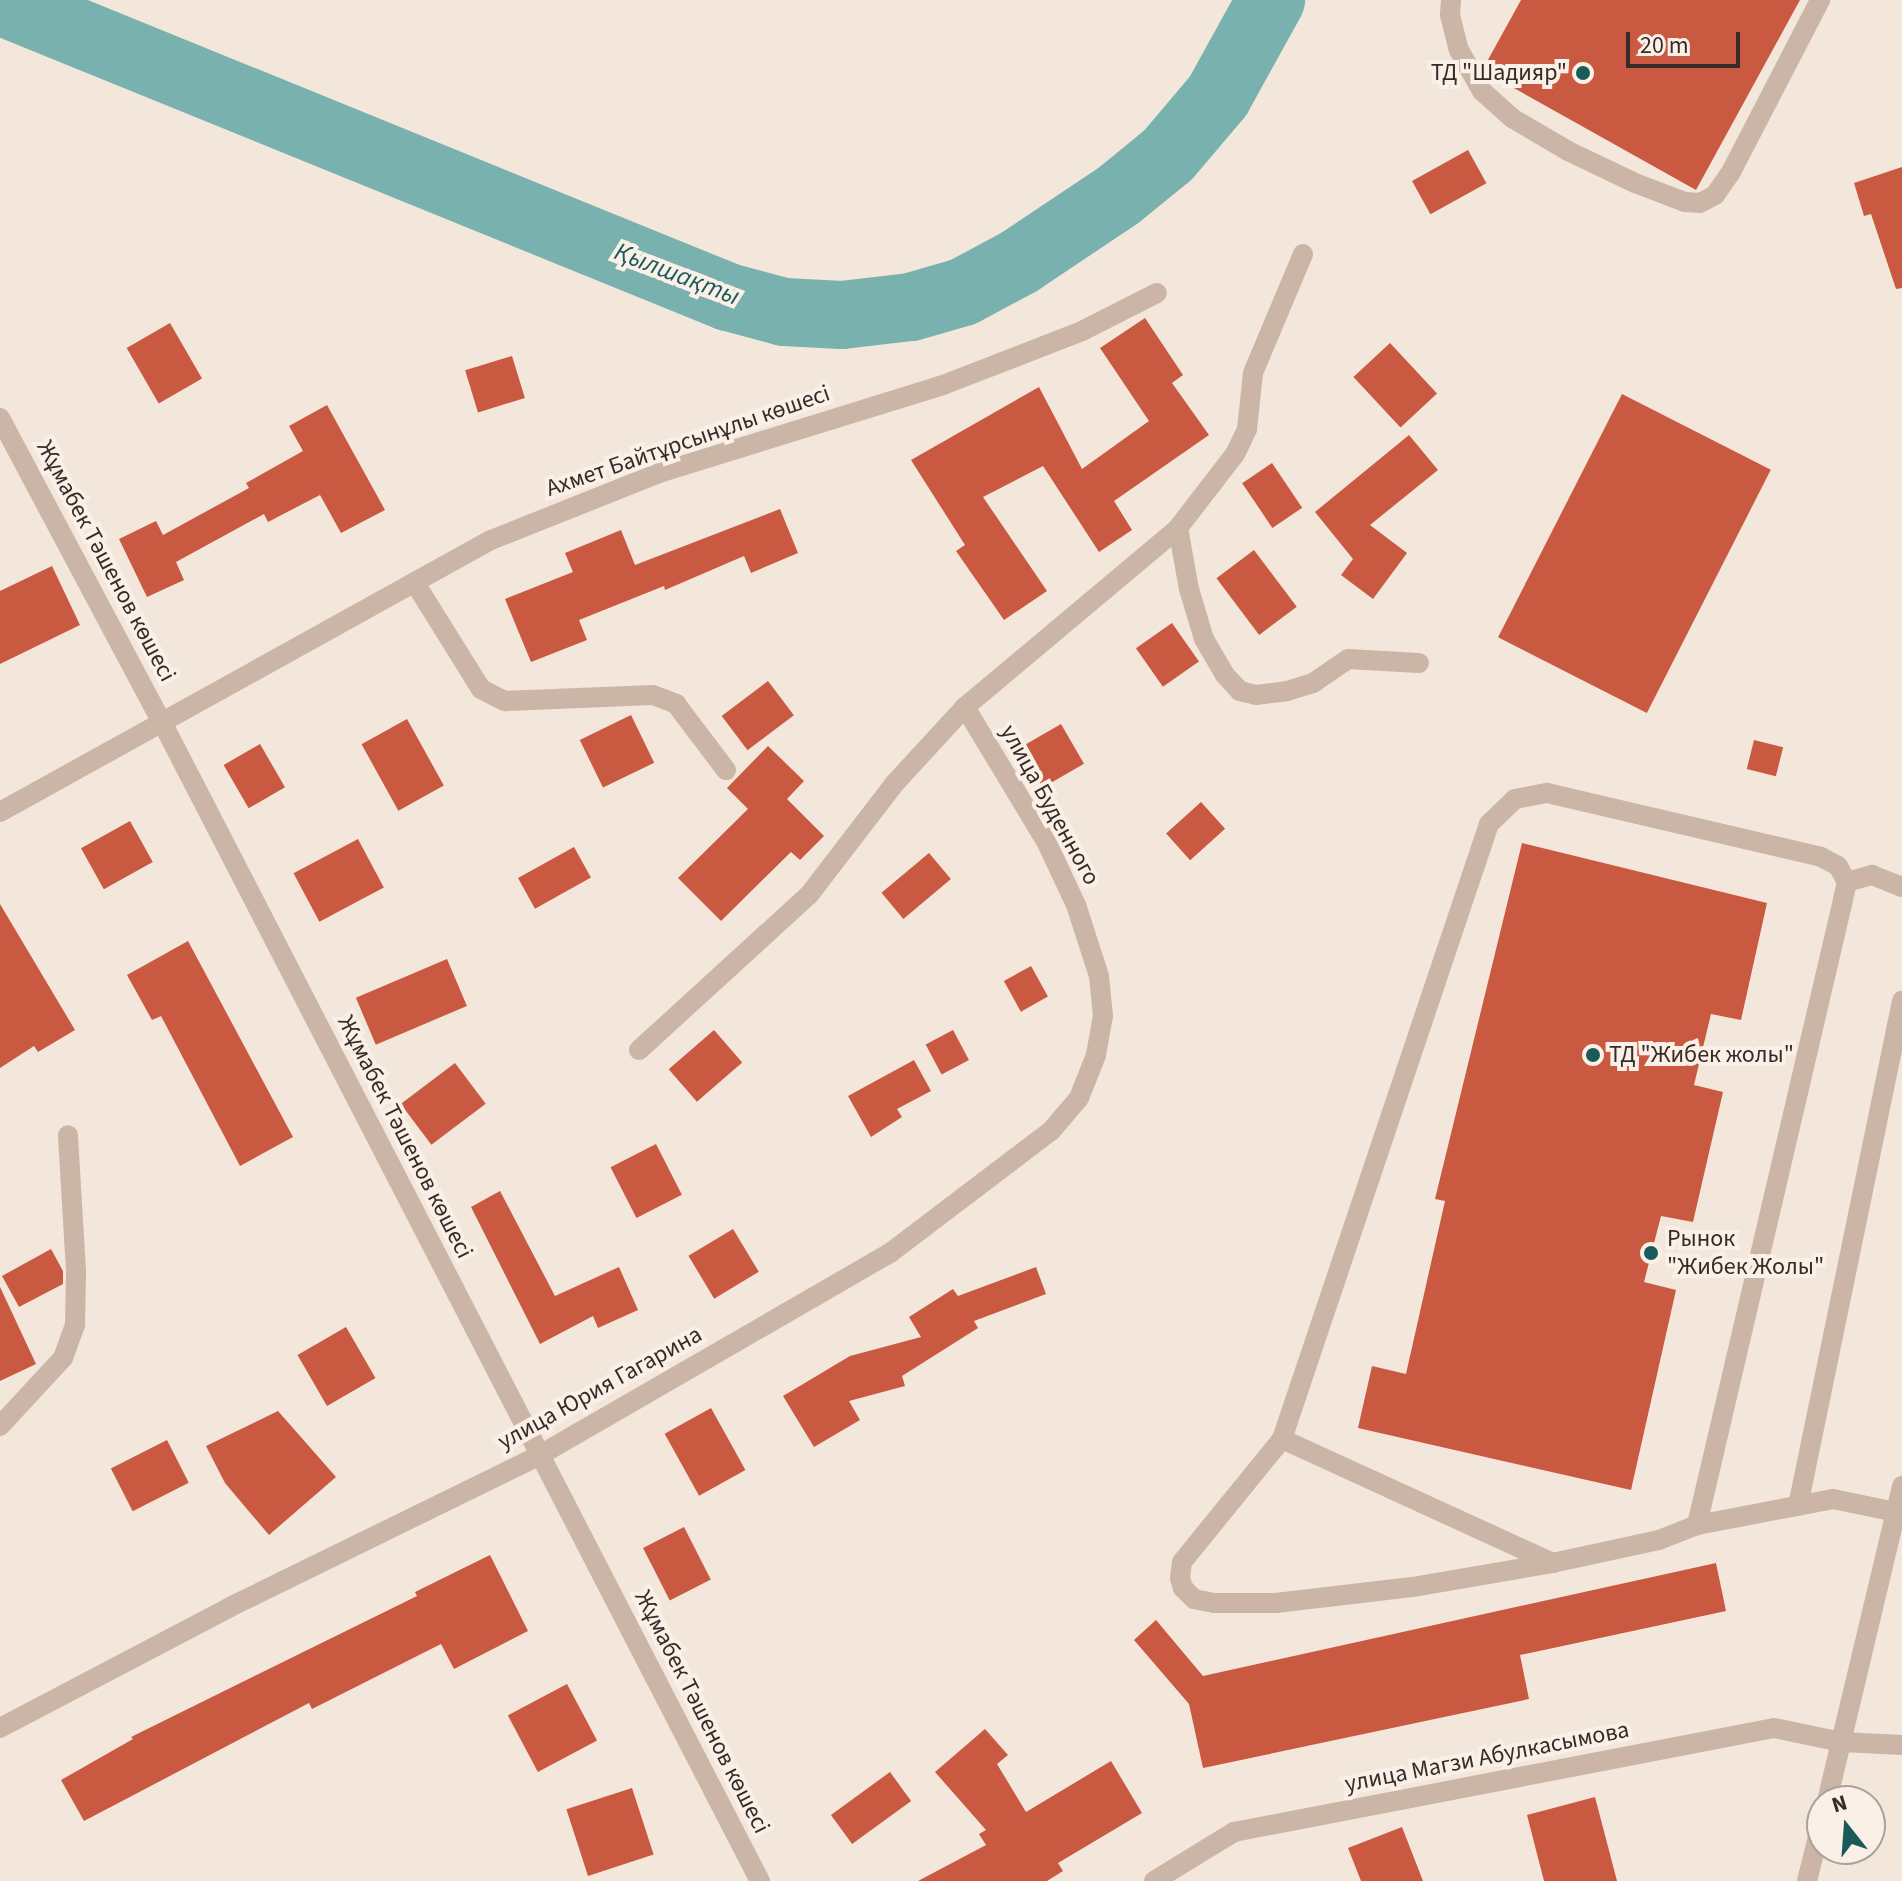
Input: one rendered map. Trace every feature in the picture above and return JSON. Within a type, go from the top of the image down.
[{"type":"street","points":[[1451,0],[1450,15],[1459,50],[1482,91],[1512,118],[1568,151],[1635,183],[1685,202],[1700,203],[1715,195],[1731,172],[1820,0]]},
{"type":"street","points":[[639,1050],[809,895],[895,783],[965,707],[1178,528],[1235,454],[1247,429],[1253,373],[1303,254]]},
{"type":"street","name":"Ахмет Байтұрсынұлы көшесі","points":[[0,812],[491,540],[659,473],[943,385],[1082,331],[1157,293]]},
{"type":"street","name":"Жұмабек Тәшенов көшесі","points":[[0,418],[163,724],[760,1881]]},
{"type":"street","points":[[1178,528],[1189,589],[1204,639],[1225,675],[1240,691],[1256,695],[1287,691],[1313,683],[1348,659],[1419,663]]},
{"type":"street","points":[[415,583],[481,689],[505,701],[653,695],[676,704],[726,770]]},
{"type":"street","name":"улица Буденного","points":[[965,707],[1047,843],[1076,905],[1099,976]]},
{"type":"street","points":[[1697,1525],[1847,882],[1838,866],[1821,857],[1547,793],[1515,799],[1500,810],[1489,824],[1282,1439],[1182,1562],[1183,1588],[1194,1599],[1214,1603],[1276,1603],[1412,1587],[1553,1563],[1646,1544],[1697,1525],[1833,1499],[1896,1512]]},
{"type":"street","points":[[1847,882],[1872,875],[1902,887]]},
{"type":"street","name":"улица Юрия Гагарина","points":[[0,1728],[230,1607],[540,1455],[890,1253],[1051,1131],[1079,1098],[1096,1055],[1103,1016],[1099,976]]},
{"type":"street","points":[[1798,1506],[1902,1001]]},
{"type":"street","points":[[0,1426],[63,1358],[75,1325],[76,1271],[68,1135]]},
{"type":"street","points":[[1282,1439],[1553,1563]]},
{"type":"street","points":[[1831,1785],[1902,1486]]},
{"type":"street","name":"улица Магзи Абулкасымова","points":[[1154,1881],[1234,1832],[1774,1728],[1841,1742],[1902,1745]]},
{"type":"building","points":[[1521,0],[1800,0],[1696,190],[1487,73],[1484,67]]},
{"type":"building","points":[[1468,150],[1486,183],[1430,214],[1412,181]]},
{"type":"building","points":[[1902,167],[1902,288],[1896,289],[1871,214],[1864,216],[1854,183]]},
{"type":"building","points":[[1145,318],[1183,375],[1172,383],[1209,435],[1114,501],[1132,530],[1099,552],[1043,466],[983,497],[1047,591],[1004,620],[956,551],[965,545],[911,460],[1039,387],[1082,469],[1149,421],[1100,348]]},
{"type":"building","points":[[170,323],[202,378],[159,403],[127,348]]},
{"type":"building","points":[[1390,343],[1437,393],[1400,428],[1353,377]]},
{"type":"building","points":[[512,356],[525,398],[478,412],[465,370]]},
{"type":"building","points":[[1622,394],[1771,470],[1647,713],[1498,637]]},
{"type":"building","points":[[327,405],[385,510],[341,533],[320,495],[268,522],[264,514],[176,562],[184,580],[147,597],[119,539],[156,521],[163,535],[249,488],[246,483],[303,451],[289,426]]},
{"type":"building","points":[[1409,435],[1438,470],[1370,525],[1407,553],[1373,599],[1341,575],[1353,559],[1315,512]]},
{"type":"building","points":[[1272,463],[1302,508],[1272,528],[1242,483]]},
{"type":"building","points":[[780,509],[798,553],[751,573],[744,556],[665,590],[664,586],[579,620],[587,640],[531,662],[505,599],[573,572],[565,553],[621,530],[635,565]]},
{"type":"building","points":[[1254,550],[1297,607],[1259,635],[1216,578]]},
{"type":"building","points":[[52,566],[80,625],[0,664],[0,591]]},
{"type":"building","points":[[1172,623],[1199,662],[1163,687],[1136,648]]},
{"type":"building","points":[[768,681],[794,715],[748,750],[722,716]]},
{"type":"building","points":[[631,715],[654,763],[603,788],[580,740]]},
{"type":"building","points":[[407,719],[444,785],[398,811],[362,744]]},
{"type":"building","points":[[1061,724],[1084,764],[1042,788],[1019,748]]},
{"type":"building","points":[[1754,740],[1783,747],[1776,776],[1747,769]]},
{"type":"building","points":[[260,744],[285,787],[249,808],[224,765]]},
{"type":"building","points":[[768,746],[804,781],[787,799],[824,836],[800,860],[791,852],[721,921],[678,878],[748,809],[727,788]]},
{"type":"building","points":[[1201,802],[1225,829],[1190,860],[1166,833]]},
{"type":"building","points":[[130,821],[153,862],[104,889],[81,848]]},
{"type":"building","points":[[358,839],[384,888],[319,922],[294,873]]},
{"type":"building","points":[[1522,843],[1767,903],[1741,1020],[1711,1014],[1694,1085],[1723,1092],[1693,1222],[1661,1216],[1644,1282],[1676,1290],[1631,1490],[1358,1428],[1372,1366],[1406,1374],[1445,1201],[1435,1199]]},
{"type":"building","points":[[574,847],[591,878],[535,909],[518,878]]},
{"type":"building","points":[[929,853],[951,879],[903,919],[882,893]]},
{"type":"building","points":[[0,904],[75,1030],[38,1052],[34,1046],[0,1068]]},
{"type":"building","points":[[188,941],[293,1137],[240,1166],[161,1016],[152,1020],[127,975]]},
{"type":"building","points":[[447,959],[467,1006],[376,1045],[356,998]]},
{"type":"building","points":[[1031,966],[1048,997],[1021,1012],[1004,981]]},
{"type":"building","points":[[714,1030],[742,1062],[697,1102],[669,1069]]},
{"type":"building","points":[[953,1030],[969,1060],[942,1075],[926,1045]]},
{"type":"building","points":[[914,1060],[931,1091],[897,1109],[902,1117],[871,1137],[848,1096]]},
{"type":"building","points":[[455,1063],[486,1104],[431,1145],[401,1104]]},
{"type":"building","points":[[656,1144],[682,1195],[636,1218],[611,1167]]},
{"type":"building","points":[[500,1191],[555,1296],[619,1267],[638,1310],[598,1328],[593,1316],[540,1344],[471,1207]]},
{"type":"building","points":[[733,1229],[759,1272],[714,1299],[688,1256]]},
{"type":"building","points":[[51,1249],[63,1271],[63,1284],[19,1307],[2,1276]]},
{"type":"building","points":[[1036,1267],[1046,1294],[974,1321],[978,1328],[902,1376],[905,1386],[849,1401],[860,1420],[814,1447],[783,1396],[850,1356],[921,1337],[909,1317],[953,1289],[958,1296]]},
{"type":"building","points":[[0,1287],[36,1364],[0,1381]]},
{"type":"building","points":[[346,1327],[376,1378],[327,1406],[298,1355]]},
{"type":"building","points":[[711,1408],[745,1470],[699,1496],[665,1434]]},
{"type":"building","points":[[278,1411],[336,1477],[269,1535],[225,1483],[206,1446]]},
{"type":"building","points":[[167,1440],[189,1483],[133,1511],[111,1469]]},
{"type":"building","points":[[684,1527],[711,1580],[670,1600],[643,1548]]},
{"type":"building","points":[[490,1555],[528,1631],[454,1669],[441,1644],[312,1709],[309,1703],[84,1821],[61,1780],[133,1739],[131,1737],[417,1596],[415,1592]]},
{"type":"building","points":[[1716,1563],[1726,1611],[1520,1655],[1529,1699],[1203,1768],[1189,1704],[1134,1640],[1156,1620],[1203,1676]]},
{"type":"building","points":[[567,1684],[597,1741],[538,1772],[508,1715]]},
{"type":"building","points":[[985,1729],[1008,1755],[997,1764],[1026,1812],[1111,1761],[1142,1813],[1058,1863],[1063,1871],[1047,1881],[918,1881],[986,1845],[979,1834],[986,1830],[935,1772]]},
{"type":"building","points":[[890,1772],[911,1801],[852,1844],[831,1815]]},
{"type":"building","points":[[632,1788],[654,1855],[588,1876],[566,1809]]},
{"type":"building","points":[[1595,1797],[1617,1881],[1544,1881],[1527,1815]]},
{"type":"building","points":[[1402,1827],[1423,1881],[1361,1881],[1348,1848]]},
{"type":"waterway","name":"Қылшақты","points":[[0,1],[728,297],[784,312],[842,315],[911,307],[963,292],[1019,262],[1119,195],[1168,155],[1218,96],[1271,0]]},
{"type":"place","name":"ТД \"Шадияр\"","points":[[1583,73]]},
{"type":"place","name":"ТД \"Жибек жолы\"","points":[[1593,1055]]},
{"type":"place","name":"Рынок \"Жибек Жолы\"","points":[[1651,1253]]}]
